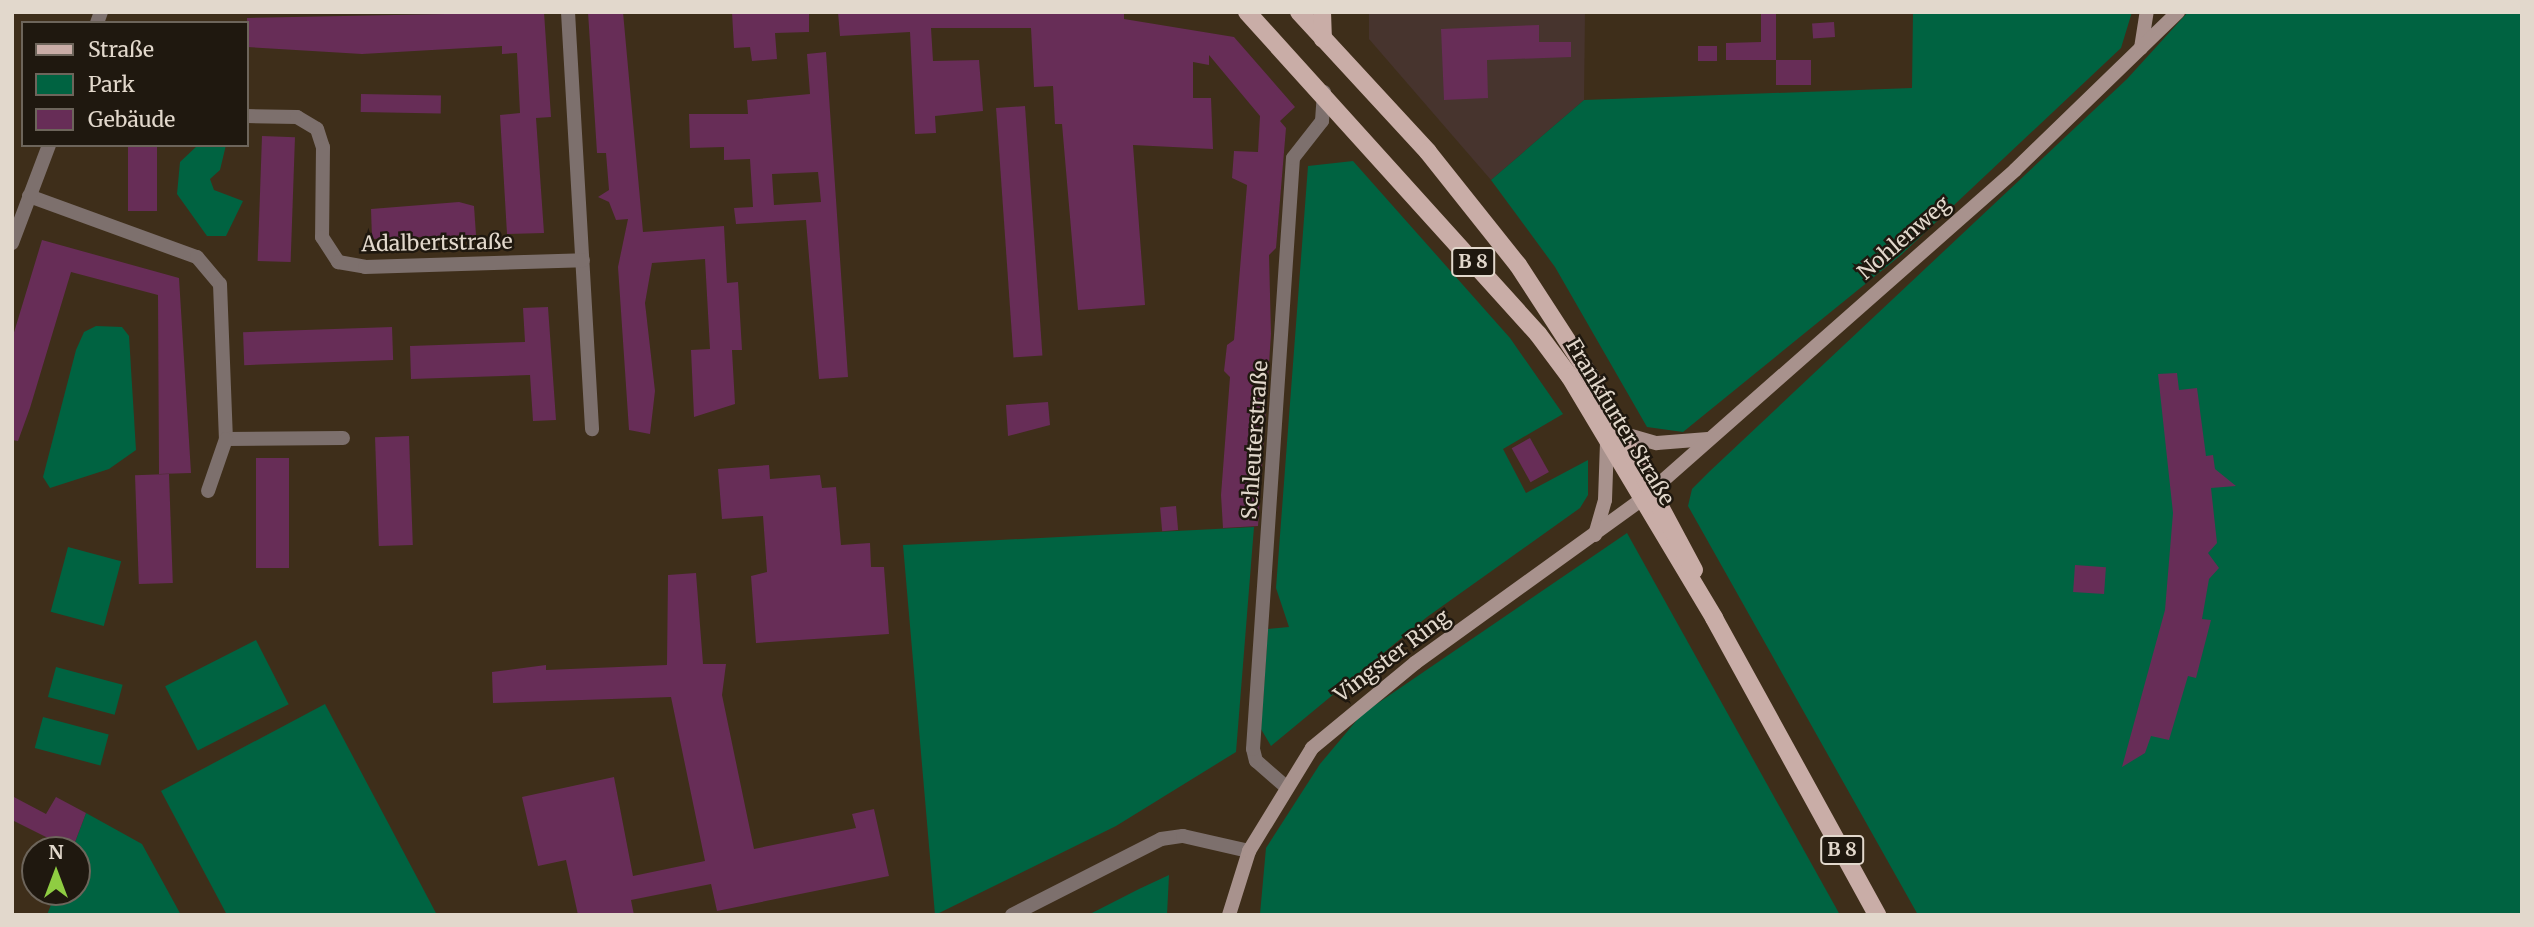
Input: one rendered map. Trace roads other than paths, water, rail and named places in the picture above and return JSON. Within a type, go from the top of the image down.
[{"type":"main road","name":"Frankfurter Straße","points":[[1298,12],[1428,152],[1511,256],[1647,495],[1877,915]]},
{"type":"main road","points":[[1322,12],[1323,39]]},
{"type":"main road","points":[[2141,48],[2147,12]]},
{"type":"main road","name":"Nohlenweg","points":[[1647,495],[2015,170],[2178,12]]},
{"type":"main road","name":"Frankfurter Straße","points":[[1246,14],[1324,92],[1538,334],[1614,438]]},
{"type":"main road","points":[[1595,535],[1605,500],[1614,438],[1657,443],[1710,438]]},
{"type":"main road","name":"Vingster Ring","points":[[1230,915],[1249,851],[1285,786],[1312,748],[1357,707],[1647,495]]},
{"type":"street","points":[[568,12],[593,429]]},
{"type":"street","name":"Schleuterstraße","points":[[1285,786],[1256,761],[1253,749],[1293,158],[1322,121],[1324,92]]},
{"type":"street","name":"Adalbertstraße","points":[[248,116],[297,117],[317,129],[322,237],[338,262],[365,267],[583,260]]},
{"type":"street","points":[[12,243],[49,147]]},
{"type":"street","points":[[29,196],[197,257],[219,284],[226,439],[208,491]]},
{"type":"street","points":[[226,439],[343,438]]},
{"type":"street","points":[[1012,915],[1161,839],[1183,836],[1249,851]]}]
